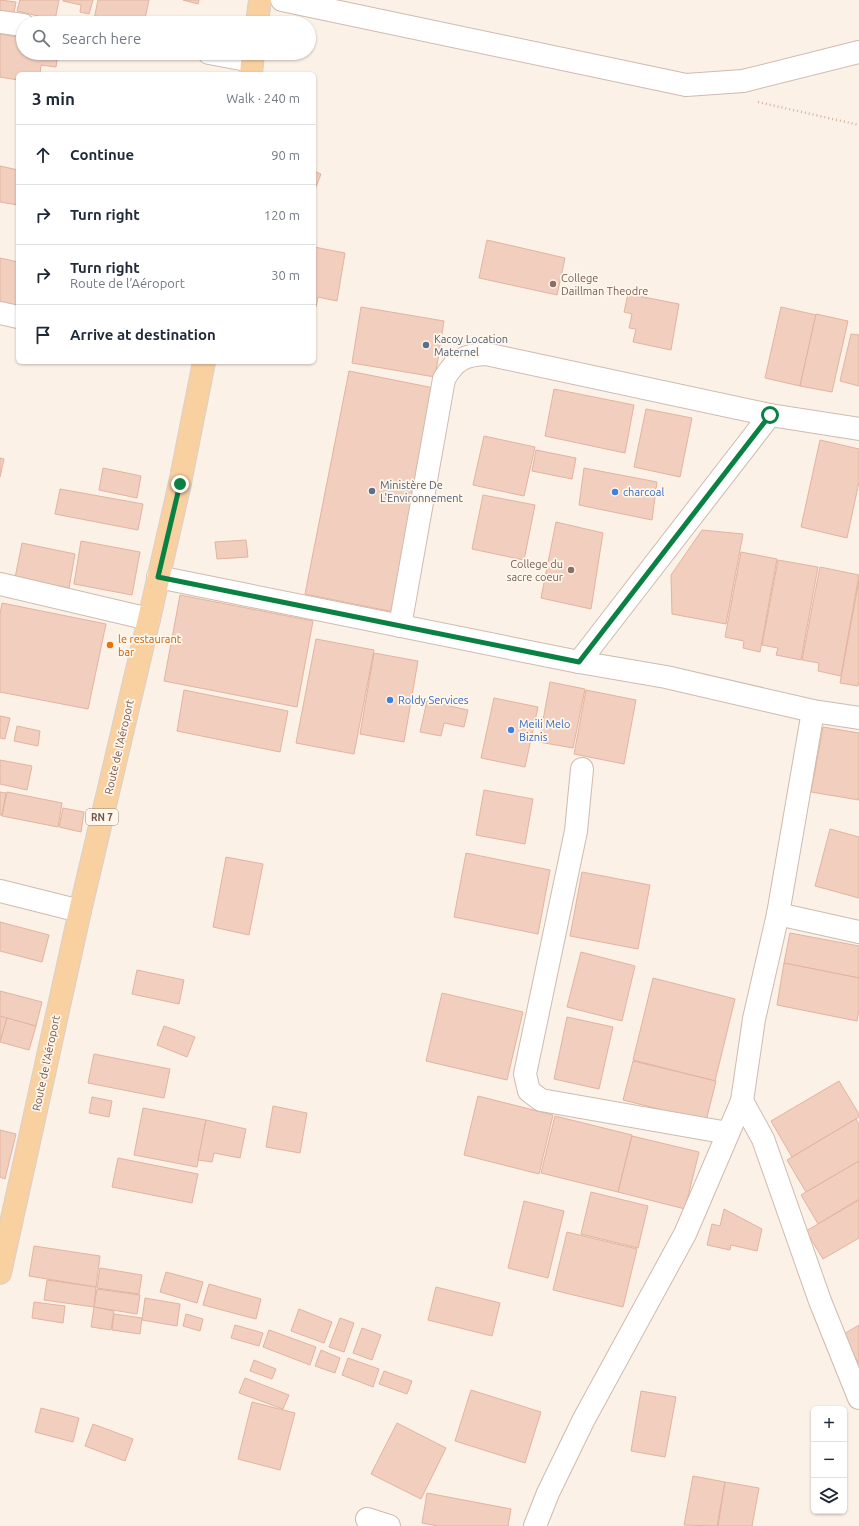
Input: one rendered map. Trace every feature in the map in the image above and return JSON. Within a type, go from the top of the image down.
[{"type":"main road","points":[[258,16],[260,0]]},
{"type":"main road","name":"Route de l’Aéroport","points":[[0,1273],[80,911],[180,484],[204,364]]},
{"type":"street","points":[[282,0],[686,85],[743,81],[859,52]]},
{"type":"street","points":[[0,22],[16,24]]},
{"type":"street","points":[[239,60],[252,63]]},
{"type":"street","points":[[0,313],[16,317]]},
{"type":"street","points":[[400,626],[444,379],[450,368],[460,360],[472,355],[486,354],[770,415],[859,429]]},
{"type":"street","points":[[579,662],[770,415]]},
{"type":"street","points":[[158,577],[579,662],[666,677],[813,711],[859,718]]},
{"type":"street","points":[[0,584],[149,619]]},
{"type":"street","points":[[534,1526],[548,1493],[584,1419],[685,1234],[742,1101],[754,1019],[778,914],[813,711]]},
{"type":"street","points":[[582,769],[576,831],[525,1074],[529,1091],[541,1100],[728,1133]]},
{"type":"street","points":[[0,891],[80,911]]},
{"type":"street","points":[[778,914],[859,932]]},
{"type":"street","points":[[742,1101],[763,1139],[820,1301],[859,1398]]},
{"type":"street","points":[[367,1519],[389,1526]]},
{"type":"path","points":[[753,101],[859,125]]},
{"type":"building","points":[[0,0],[16,2],[13,18],[0,15]]},
{"type":"building","points":[[20,0],[59,0],[56,16],[38,16],[17,11]]},
{"type":"building","points":[[63,0],[93,0],[89,14],[80,12],[81,5]]},
{"type":"building","points":[[98,0],[149,0],[146,16],[95,16]]},
{"type":"building","points":[[183,0],[199,0],[198,4]]},
{"type":"building","points":[[0,34],[16,37],[16,60],[57,60],[56,67],[41,65],[40,72],[16,72],[16,80],[0,77]]},
{"type":"building","points":[[0,166],[16,170],[16,205],[0,202]]},
{"type":"building","points":[[316,172],[321,174],[316,187]]},
{"type":"building","points":[[487,240],[565,258],[557,295],[479,278]]},
{"type":"building","points":[[316,247],[345,253],[337,301],[318,297],[316,307]]},
{"type":"building","points":[[0,258],[16,262],[16,310],[0,306]]},
{"type":"building","points":[[628,294],[679,304],[671,350],[633,342],[636,329],[629,328],[632,314],[624,312]]},
{"type":"building","points":[[361,307],[444,321],[435,377],[352,363]]},
{"type":"building","points":[[781,307],[816,315],[800,386],[765,378]]},
{"type":"building","points":[[816,314],[848,321],[832,392],[800,386]]},
{"type":"building","points":[[851,334],[859,335],[859,386],[840,381]]},
{"type":"building","name":"Ministère De L'Environnement","points":[[349,371],[439,389],[394,612],[305,594]]},
{"type":"building","points":[[554,389],[634,405],[625,453],[545,436]]},
{"type":"building","points":[[646,409],[692,418],[680,477],[634,467]]},
{"type":"building","points":[[484,436],[535,447],[524,496],[473,485]]},
{"type":"building","points":[[820,440],[859,449],[859,482],[847,538],[801,527]]},
{"type":"building","points":[[536,450],[576,458],[572,479],[532,471]]},
{"type":"building","points":[[0,458],[4,459],[0,477]]},
{"type":"building","points":[[103,468],[141,476],[137,498],[99,490]]},
{"type":"building","points":[[584,468],[657,482],[652,520],[579,505]]},
{"type":"building","points":[[60,489],[143,504],[138,530],[55,514]]},
{"type":"building","points":[[483,495],[535,505],[524,560],[472,549]]},
{"type":"building","points":[[556,522],[603,533],[591,609],[541,598]]},
{"type":"building","points":[[702,530],[743,534],[726,624],[672,614],[671,575]]},
{"type":"building","points":[[246,540],[248,557],[217,559],[215,542]]},
{"type":"building","points":[[81,541],[140,552],[132,595],[74,584]]},
{"type":"building","points":[[22,543],[75,554],[69,588],[15,578]]},
{"type":"building","points":[[741,552],[777,559],[760,652],[743,648],[744,641],[725,637]]},
{"type":"building","points":[[778,560],[818,567],[801,660],[776,655],[778,648],[762,645]]},
{"type":"building","points":[[820,567],[859,575],[841,676],[818,671],[819,663],[802,660]]},
{"type":"building","points":[[859,580],[859,681],[858,686],[840,683]]},
{"type":"building","points":[[180,595],[313,621],[297,707],[164,681]]},
{"type":"building","points":[[2,603],[106,624],[88,709],[0,692],[0,614]]},
{"type":"building","points":[[316,639],[374,650],[354,754],[296,743]]},
{"type":"building","points":[[374,653],[418,661],[404,742],[360,734]]},
{"type":"building","points":[[550,682],[585,689],[573,748],[539,742]]},
{"type":"building","points":[[184,690],[288,711],[280,752],[177,731]]},
{"type":"building","points":[[586,690],[636,700],[624,764],[574,754]]},
{"type":"building","points":[[494,698],[538,707],[525,767],[481,758]]},
{"type":"building","points":[[427,701],[468,710],[464,727],[444,723],[441,736],[420,732]]},
{"type":"building","points":[[0,716],[10,718],[5,739],[0,738]]},
{"type":"building","points":[[17,726],[40,731],[38,746],[14,741]]},
{"type":"building","points":[[823,727],[859,733],[859,800],[811,792]]},
{"type":"building","points":[[0,760],[32,766],[27,790],[0,784]]},
{"type":"building","points":[[484,790],[533,799],[525,844],[476,835]]},
{"type":"building","points":[[0,792],[6,793],[2,815],[0,815]]},
{"type":"building","points":[[7,792],[62,803],[58,827],[2,816]]},
{"type":"building","points":[[63,808],[84,812],[81,832],[59,827]]},
{"type":"building","points":[[830,829],[859,837],[859,898],[815,886]]},
{"type":"building","points":[[466,853],[550,870],[538,934],[454,917]]},
{"type":"building","points":[[226,857],[263,864],[249,935],[213,927]]},
{"type":"building","points":[[582,872],[650,885],[638,949],[570,936]]},
{"type":"building","points":[[0,922],[49,935],[42,962],[0,951]]},
{"type":"building","points":[[790,933],[859,946],[859,978],[784,963]]},
{"type":"building","points":[[581,952],[635,966],[622,1021],[567,1007]]},
{"type":"building","points":[[784,963],[859,978],[859,1010],[857,1021],[777,1005]]},
{"type":"building","points":[[137,970],[184,980],[179,1004],[132,994]]},
{"type":"building","points":[[653,978],[735,999],[715,1081],[633,1060]]},
{"type":"building","points":[[0,991],[42,1002],[36,1026],[0,1017]]},
{"type":"building","points":[[442,993],[523,1012],[507,1080],[426,1061]]},
{"type":"building","points":[[0,1016],[7,1018],[0,1042]]},
{"type":"building","points":[[567,1017],[613,1027],[599,1089],[554,1079]]},
{"type":"building","points":[[7,1018],[36,1026],[29,1050],[0,1042]]},
{"type":"building","points":[[164,1026],[195,1037],[187,1057],[157,1045]]},
{"type":"building","points":[[94,1054],[170,1069],[164,1098],[88,1083]]},
{"type":"building","points":[[633,1061],[716,1081],[706,1121],[623,1100]]},
{"type":"building","points":[[839,1081],[859,1114],[859,1117],[792,1157],[771,1121]]},
{"type":"building","points":[[478,1096],[553,1115],[539,1174],[464,1155]]},
{"type":"building","points":[[92,1097],[112,1101],[109,1117],[89,1113]]},
{"type":"building","points":[[273,1106],[307,1113],[300,1153],[266,1147]]},
{"type":"building","points":[[143,1108],[206,1120],[197,1167],[134,1155]]},
{"type":"building","points":[[555,1116],[632,1135],[618,1192],[541,1173]]},
{"type":"building","points":[[856,1119],[859,1124],[859,1161],[806,1192],[787,1160]]},
{"type":"building","points":[[206,1120],[246,1129],[240,1158],[214,1153],[212,1162],[198,1160]]},
{"type":"building","points":[[0,1130],[16,1134],[5,1179],[0,1177]]},
{"type":"building","points":[[632,1136],[699,1152],[685,1209],[618,1192]]},
{"type":"building","points":[[118,1158],[198,1174],[192,1203],[112,1187]]},
{"type":"building","points":[[859,1161],[859,1199],[818,1224],[801,1195]]},
{"type":"building","points":[[591,1192],[648,1206],[638,1248],[581,1234]]},
{"type":"building","points":[[859,1200],[859,1238],[823,1259],[806,1231]]},
{"type":"building","points":[[524,1201],[564,1211],[548,1278],[508,1268]]},
{"type":"building","points":[[724,1209],[762,1229],[757,1251],[731,1245],[730,1250],[707,1245],[712,1224],[720,1226]]},
{"type":"building","points":[[567,1232],[637,1249],[623,1307],[553,1290]]},
{"type":"building","points":[[34,1246],[100,1256],[96,1287],[29,1276]]},
{"type":"building","points":[[100,1268],[142,1275],[139,1294],[97,1288]]},
{"type":"building","points":[[166,1272],[203,1282],[197,1303],[160,1292]]},
{"type":"building","points":[[47,1280],[96,1287],[94,1307],[44,1300]]},
{"type":"building","points":[[209,1284],[261,1299],[256,1319],[203,1305]]},
{"type":"building","points":[[436,1287],[500,1303],[492,1336],[428,1320]]},
{"type":"building","points":[[97,1289],[140,1295],[137,1314],[94,1307]]},
{"type":"building","points":[[145,1298],[180,1304],[177,1326],[142,1320]]},
{"type":"building","points":[[34,1302],[65,1306],[63,1323],[32,1318]]},
{"type":"building","points":[[94,1307],[114,1311],[111,1330],[91,1327]]},
{"type":"building","points":[[299,1309],[332,1322],[324,1343],[291,1331]]},
{"type":"building","points":[[114,1314],[142,1318],[140,1334],[112,1330]]},
{"type":"building","points":[[186,1314],[203,1319],[200,1331],[183,1326]]},
{"type":"building","points":[[340,1318],[354,1323],[344,1352],[329,1347]]},
{"type":"building","points":[[235,1325],[263,1333],[259,1346],[231,1338]]},
{"type":"building","points":[[859,1325],[859,1364],[842,1335]]},
{"type":"building","points":[[362,1328],[381,1335],[372,1360],[353,1353]]},
{"type":"building","points":[[269,1330],[316,1347],[310,1365],[263,1347]]},
{"type":"building","points":[[321,1350],[340,1358],[335,1373],[315,1366]]},
{"type":"building","points":[[348,1358],[379,1369],[373,1387],[342,1375]]},
{"type":"building","points":[[254,1360],[276,1369],[272,1379],[250,1371]]},
{"type":"building","points":[[384,1371],[412,1381],[407,1394],[379,1384]]},
{"type":"building","points":[[245,1378],[289,1395],[283,1409],[239,1393]]},
{"type":"building","points":[[471,1390],[541,1412],[525,1463],[455,1441]]},
{"type":"building","points":[[641,1391],[676,1397],[665,1457],[631,1451]]},
{"type":"building","points":[[252,1402],[295,1413],[280,1470],[238,1459]]},
{"type":"building","points":[[41,1408],[79,1418],[73,1442],[35,1432]]},
{"type":"building","points":[[397,1423],[446,1448],[421,1499],[371,1474]]},
{"type":"building","points":[[93,1424],[133,1439],[125,1461],[85,1446]]},
{"type":"building","points":[[693,1476],[725,1482],[717,1526],[684,1525]]},
{"type":"building","points":[[725,1482],[759,1488],[752,1526],[718,1526]]},
{"type":"building","points":[[427,1493],[511,1509],[508,1526],[438,1526],[422,1523]]},
{"type":"place","name":"College Daillman Theodre","points":[[553,284]]},
{"type":"place","name":"Kacoy Location Maternel","points":[[426,345]]},
{"type":"place","name":"Ministère De L'Environnement","points":[[372,491]]},
{"type":"place","name":"charcoal","points":[[615,492]]},
{"type":"place","name":"College du sacre coeur","points":[[571,570]]},
{"type":"place","name":"le restaurant bar","points":[[110,645]]},
{"type":"place","name":"Roldy Services","points":[[390,700]]},
{"type":"place","name":"Meili Melo Biznis","points":[[511,730]]},
{"type":"route","points":[[180,484],[158,577],[579,662],[770,415]]}]
